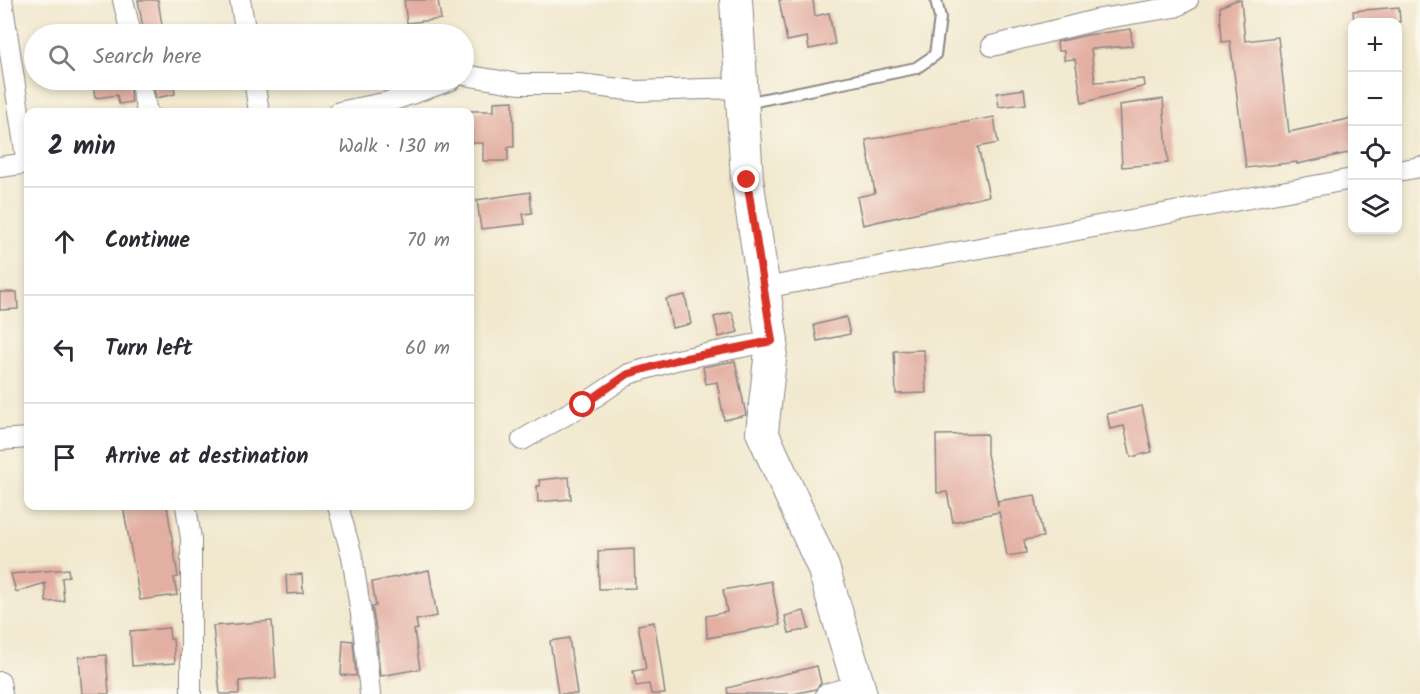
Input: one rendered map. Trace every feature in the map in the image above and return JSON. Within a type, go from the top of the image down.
[{"type":"main road","points":[[736,0],[747,180],[772,341],[762,432],[823,567],[859,690]]},
{"type":"street","points":[[2,0],[8,87],[24,148]]},
{"type":"street","points":[[123,0],[128,24]]},
{"type":"street","points":[[240,0],[244,24]]},
{"type":"street","points":[[993,46],[1100,19],[1175,7],[1188,0]]},
{"type":"street","points":[[474,77],[519,84],[579,84],[636,91],[741,96]]},
{"type":"street","points":[[142,90],[146,108]]},
{"type":"street","points":[[256,90],[258,108]]},
{"type":"street","points":[[359,108],[388,102],[422,90]]},
{"type":"street","points":[[0,167],[24,164]]},
{"type":"street","points":[[1402,170],[1420,167]]},
{"type":"street","points":[[764,288],[1348,180]]},
{"type":"street","points":[[522,440],[583,405],[628,374],[676,360],[772,341]]},
{"type":"street","points":[[0,440],[24,438]]},
{"type":"street","points":[[186,510],[190,539],[191,694]]},
{"type":"street","points":[[339,510],[352,556],[364,634],[370,694]]},
{"type":"street","points":[[0,682],[2,694]]},
{"type":"street","points":[[826,694],[859,690]]},
{"type":"lane","points":[[741,96],[916,68],[934,55],[940,18],[936,0]]},
{"type":"building","points":[[138,0],[158,0],[162,24],[142,24]]},
{"type":"building","points":[[404,0],[438,0],[441,19],[407,23]]},
{"type":"building","points":[[779,0],[813,0],[815,16],[829,13],[835,44],[809,49],[807,37],[787,41]]},
{"type":"building","points":[[1241,0],[1245,41],[1278,37],[1289,132],[1348,119],[1348,153],[1297,164],[1297,162],[1246,168],[1230,41],[1222,42],[1220,7]]},
{"type":"building","points":[[1399,7],[1400,18],[1354,18],[1353,11]]},
{"type":"building","points":[[1131,29],[1132,46],[1091,49],[1095,82],[1144,79],[1145,86],[1082,103],[1075,59],[1064,60],[1064,51],[1058,51],[1057,42]]},
{"type":"building","points":[[1024,89],[1026,104],[999,107],[997,93]]},
{"type":"building","points":[[94,90],[130,90],[132,102],[119,104],[117,95],[95,98]]},
{"type":"building","points":[[154,90],[174,90],[175,94],[156,98]]},
{"type":"building","points":[[1163,99],[1168,163],[1122,167],[1119,105]]},
{"type":"building","points":[[513,101],[514,147],[508,147],[508,161],[483,161],[483,143],[474,143],[474,111],[494,111],[494,102]]},
{"type":"building","points":[[994,117],[998,143],[978,147],[989,196],[863,225],[857,197],[875,193],[866,140]]},
{"type":"building","points":[[530,192],[532,213],[523,214],[525,224],[481,229],[477,200]]},
{"type":"building","points":[[0,292],[17,292],[18,309],[0,310]]},
{"type":"building","points":[[685,295],[691,324],[672,328],[666,299]]},
{"type":"building","points":[[732,312],[738,332],[719,337],[714,317]]},
{"type":"building","points":[[846,317],[850,334],[817,341],[814,325]]},
{"type":"building","points":[[924,350],[926,393],[896,394],[894,351]]},
{"type":"building","points":[[735,361],[746,415],[724,420],[717,382],[706,384],[703,367]]},
{"type":"building","points":[[1142,406],[1152,452],[1131,457],[1124,426],[1110,429],[1107,414]]},
{"type":"building","points":[[987,434],[987,454],[998,506],[998,501],[1035,495],[1043,537],[1024,540],[1026,553],[1007,556],[999,512],[953,522],[947,492],[937,493],[936,435]]},
{"type":"building","points":[[569,477],[571,499],[538,502],[539,480]]},
{"type":"building","points":[[124,510],[168,510],[178,577],[174,578],[177,595],[140,600]]},
{"type":"building","points":[[634,549],[635,588],[599,589],[598,551]]},
{"type":"building","points":[[68,569],[69,576],[62,578],[64,601],[46,602],[45,583],[16,592],[11,574]]},
{"type":"building","points":[[429,570],[437,616],[416,620],[418,629],[414,630],[420,669],[380,676],[378,642],[372,607],[376,606],[372,582]]},
{"type":"building","points":[[302,574],[303,593],[287,594],[286,575]]},
{"type":"building","points":[[771,581],[780,625],[707,638],[706,616],[727,612],[723,590]]},
{"type":"building","points":[[804,611],[809,629],[789,633],[785,616]]},
{"type":"building","points":[[272,621],[276,678],[239,681],[239,694],[220,694],[213,626]]},
{"type":"building","points":[[654,622],[665,694],[651,694],[649,684],[636,686],[633,671],[646,669],[638,625]]},
{"type":"building","points":[[169,628],[170,639],[173,639],[175,663],[132,666],[130,631]]},
{"type":"building","points":[[569,638],[577,694],[558,694],[550,641]]},
{"type":"building","points":[[343,640],[353,641],[356,676],[341,675]]},
{"type":"building","points":[[106,655],[109,694],[82,694],[79,657]]},
{"type":"building","points":[[817,666],[821,683],[816,689],[793,694],[728,694],[727,688]]},
{"type":"route","points":[[583,405],[628,374],[676,360],[772,341],[747,180]]}]
